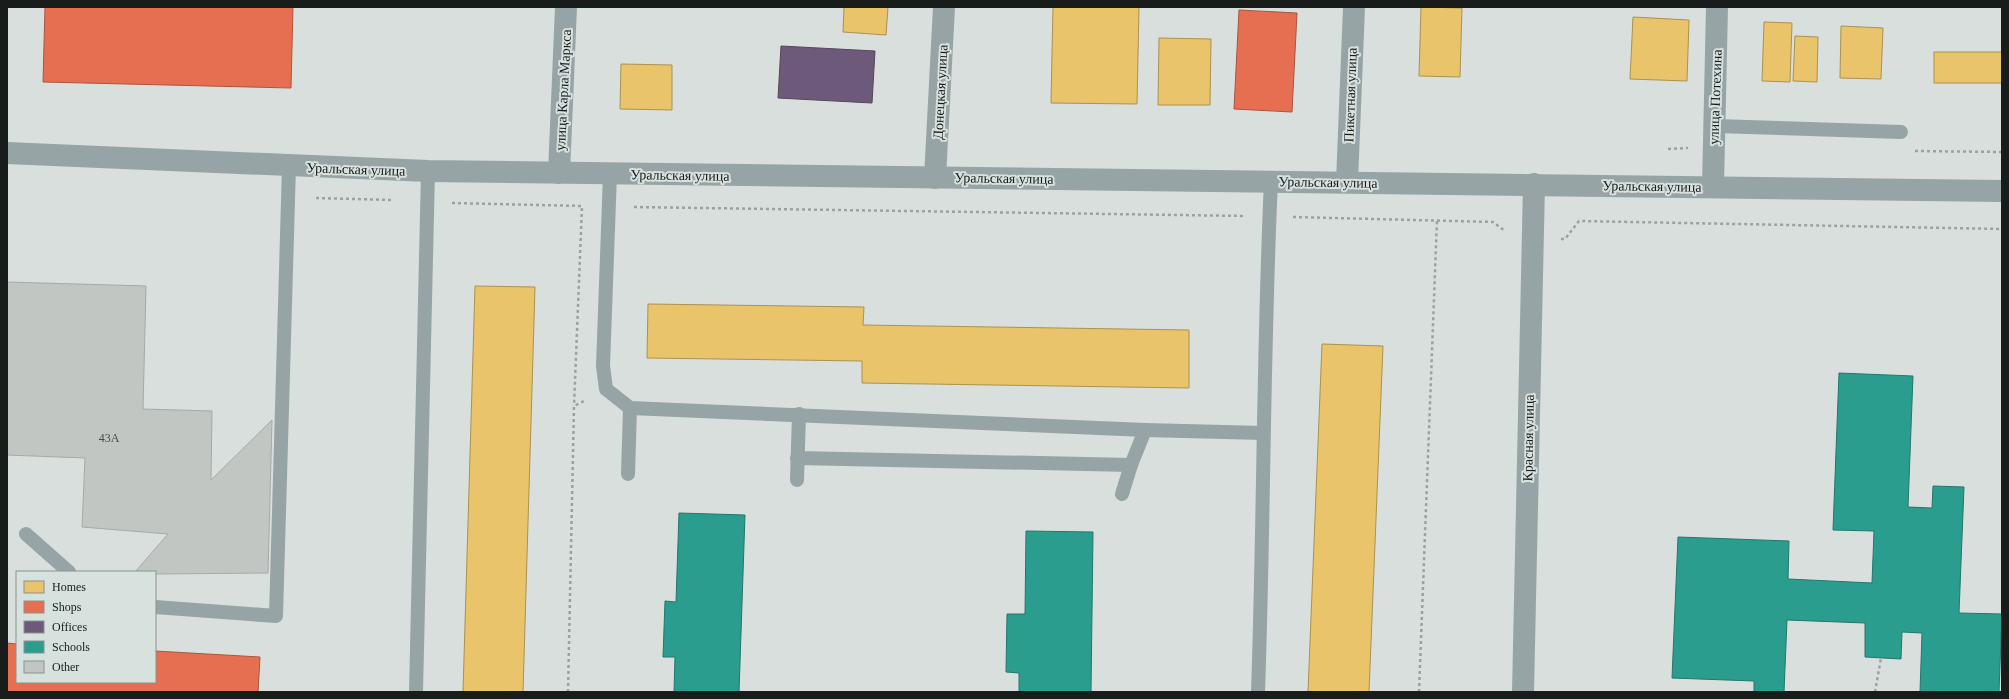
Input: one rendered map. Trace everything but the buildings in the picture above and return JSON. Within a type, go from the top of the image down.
[{"type":"street","name":"улица Карла Маркса","points":[[559,173],[566,7]]},
{"type":"street","name":"Донецкая улица","points":[[935,178],[944,7]]},
{"type":"street","name":"Пикетная улица","points":[[1347,182],[1354,7]]},
{"type":"street","name":"улица Потехина","points":[[1714,186],[1717,7]]},
{"type":"street","name":"Уральская улица","points":[[7,153],[428,171],[1714,186],[2002,191]]},
{"type":"street","name":"Красная улица","points":[[1523,692],[1534,184]]},
{"type":"lane","points":[[1715,126],[1901,132]]},
{"type":"lane","points":[[156,607],[276,616],[289,166]]},
{"type":"lane","points":[[416,692],[428,171]]},
{"type":"lane","points":[[610,174],[604,366],[606,389],[630,408],[799,414],[1145,430],[1263,433]]},
{"type":"lane","points":[[1258,692],[1262,601],[1263,433],[1272,181]]},
{"type":"lane","points":[[628,474],[630,408]]},
{"type":"lane","points":[[796,480],[799,414]]},
{"type":"lane","points":[[1122,494],[1131,465],[1145,430]]},
{"type":"lane","points":[[797,458],[1131,465]]},
{"type":"lane","points":[[26,534],[68,571]]},
{"type":"path","points":[[316,198],[392,200]]},
{"type":"path","points":[[452,203],[582,206],[574,406],[568,692]]},
{"type":"path","points":[[634,207],[1437,220],[1493,222],[1513,237],[1565,239],[1579,222],[2002,229]]},
{"type":"path","points":[[1419,692],[1437,220]]},
{"type":"path","points":[[574,406],[606,389]]},
{"type":"path","points":[[1875,692],[1881,658]]}]
